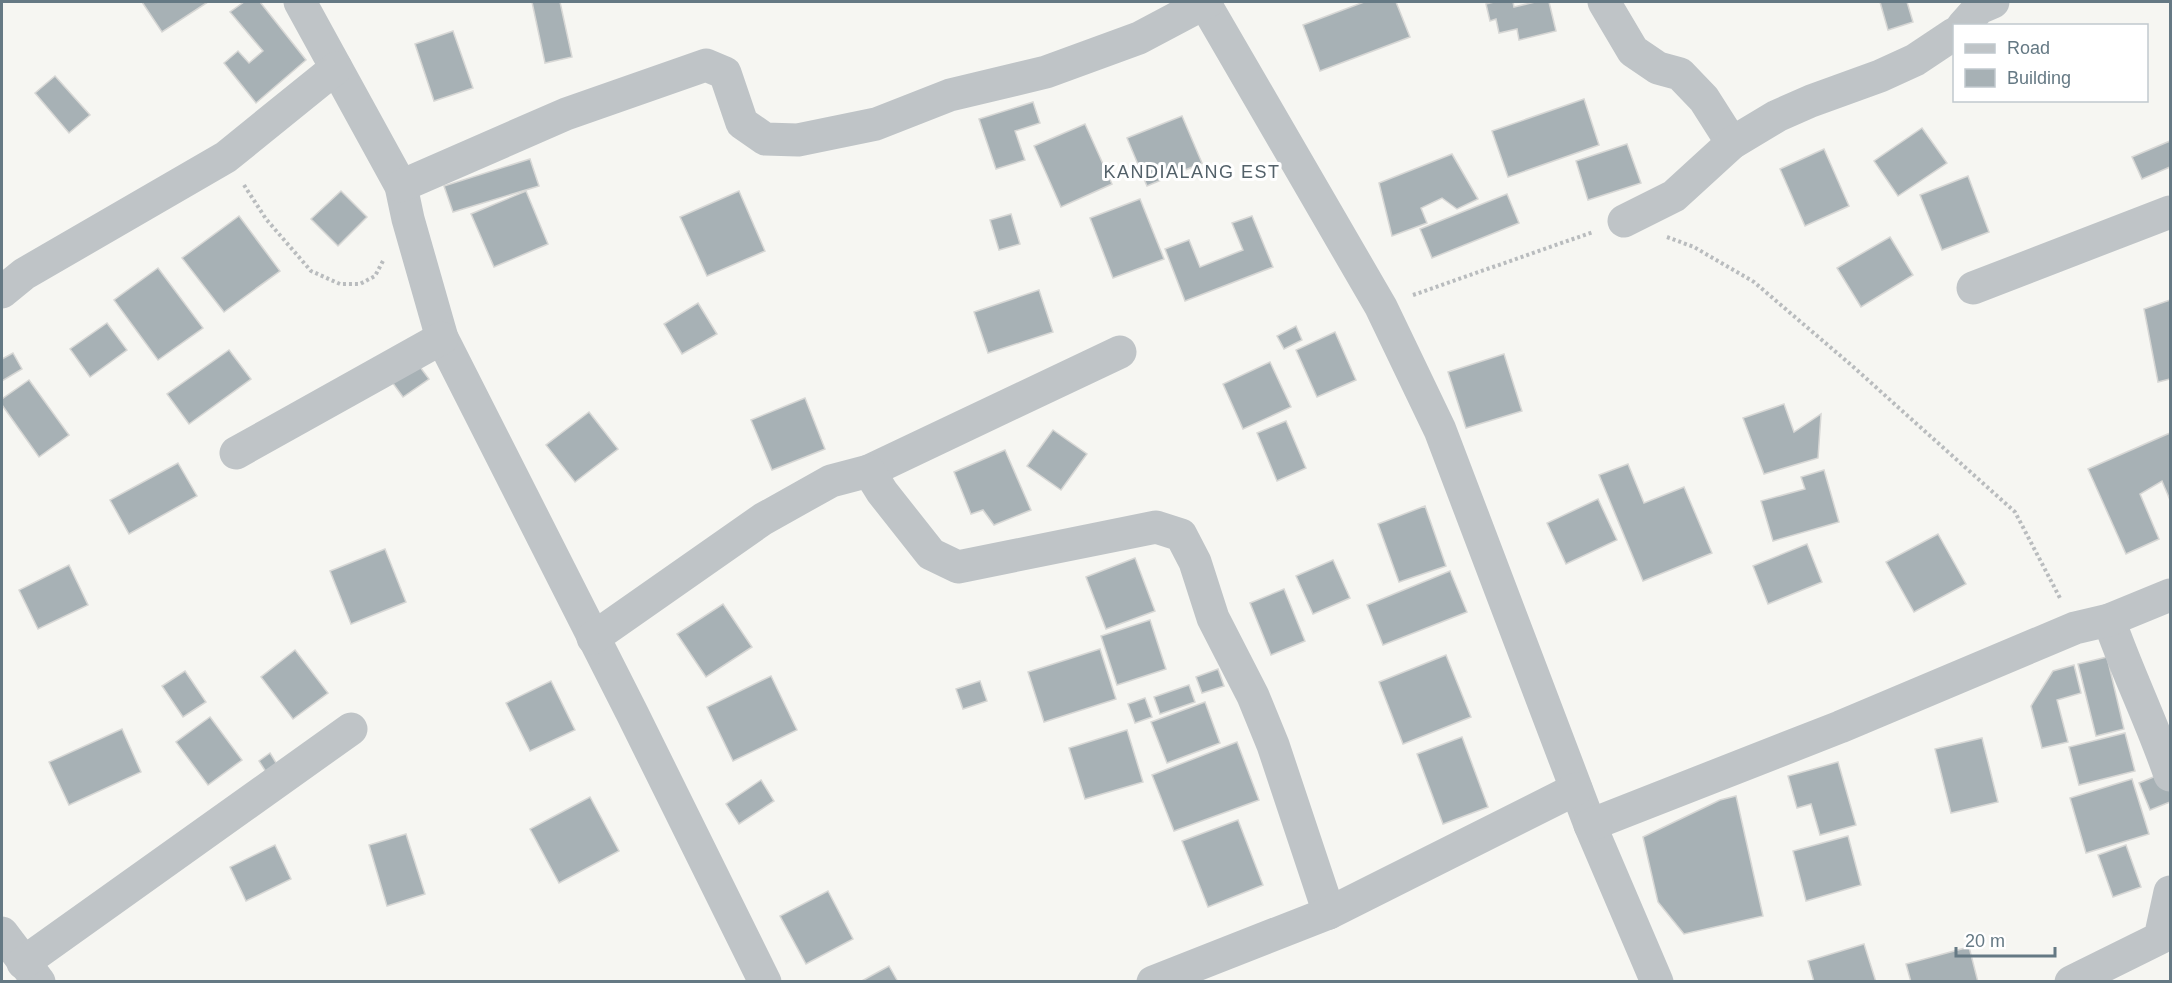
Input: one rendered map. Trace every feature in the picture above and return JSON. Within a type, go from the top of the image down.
[{"type":"street","points":[[300,2],[401,186],[408,219],[442,338],[765,981]]},
{"type":"street","points":[[401,186],[566,114],[706,65],[725,73],[742,123],[765,139],[798,140],[876,124],[950,95],[1046,72],[1139,38],[1205,2],[1381,306],[1440,430],[1590,825],[1657,981]]},
{"type":"street","points":[[1604,2],[1633,51],[1658,68],[1680,74],[1704,99],[1732,144]]},
{"type":"street","points":[[1965,24],[1979,8],[1993,2]]},
{"type":"street","points":[[1624,221],[1674,196],[1732,144],[1777,116],[1915,60],[1953,35]]},
{"type":"street","points":[[2,292],[24,274],[226,157],[336,68]]},
{"type":"street","points":[[1973,288],[2170,212]]},
{"type":"street","points":[[236,453],[442,338]]},
{"type":"street","points":[[593,638],[763,519],[831,481],[869,471],[1120,352]]},
{"type":"street","points":[[869,471],[882,492],[931,554],[958,567],[1156,527],[1181,535],[1195,562],[1213,618],[1252,696],[1273,745],[1329,913]]},
{"type":"street","points":[[1590,825],[1840,727],[2075,628],[2109,620],[2170,596]]},
{"type":"street","points":[[2109,620],[2122,657],[2156,734],[2170,775]]},
{"type":"street","points":[[2,933],[31,972],[351,729]]},
{"type":"street","points":[[1153,981],[1329,913],[1576,789]]},
{"type":"street","points":[[2071,981],[2160,938],[2170,892]]},
{"type":"path","points":[[226,157],[266,219],[311,271],[340,284],[360,284],[375,276],[408,219]]},
{"type":"path","points":[[1381,306],[1624,221],[1694,247],[1754,282],[1850,364],[2015,512],[2075,628]]},
{"type":"building","points":[[142,2],[208,2],[162,32]]},
{"type":"building","points":[[244,2],[260,2],[306,60],[256,103],[224,63],[238,51],[249,63],[263,51],[230,12]]},
{"type":"building","points":[[532,2],[560,2],[572,57],[545,63]]},
{"type":"building","points":[[1364,2],[1396,2],[1410,37],[1320,71],[1303,25]]},
{"type":"building","points":[[1513,2],[1514,7],[1535,2],[1549,2],[1556,31],[1519,40],[1517,29],[1499,33],[1496,19],[1490,21],[1486,4]]},
{"type":"building","points":[[1880,2],[1907,2],[1913,22],[1888,30]]},
{"type":"building","points":[[453,31],[473,88],[434,101],[415,44]]},
{"type":"building","points":[[55,76],[90,115],[69,133],[35,93]]},
{"type":"building","points":[[1584,99],[1599,145],[1508,177],[1492,131]]},
{"type":"building","points":[[1033,102],[1040,123],[1015,131],[1025,160],[996,169],[979,119]]},
{"type":"building","points":[[1182,116],[1202,163],[1147,186],[1127,138]]},
{"type":"building","points":[[1085,124],[1112,184],[1061,207],[1034,146]]},
{"type":"building","points":[[1922,128],[1947,163],[1898,196],[1874,161]]},
{"type":"building","points":[[2170,141],[2170,167],[2142,179],[2132,157]]},
{"type":"building","points":[[1627,144],[1641,183],[1588,200],[1576,161]]},
{"type":"building","points":[[1824,149],[1849,206],[1805,226],[1780,169]]},
{"type":"building","points":[[1452,154],[1478,199],[1457,209],[1442,198],[1421,208],[1427,223],[1392,236],[1379,183]]},
{"type":"building","points":[[530,159],[539,186],[453,212],[444,186]]},
{"type":"building","points":[[1968,176],[1989,232],[1942,250],[1920,195]]},
{"type":"building","points":[[341,191],[367,217],[338,246],[311,219]]},
{"type":"building","points":[[526,191],[548,244],[494,267],[471,214]]},
{"type":"building","points":[[739,191],[765,251],[707,276],[680,217]]},
{"type":"building","points":[[1507,194],[1519,223],[1432,258],[1420,229]]},
{"type":"building","points":[[1140,199],[1164,259],[1113,278],[1090,218]]},
{"type":"building","points":[[1011,214],[1020,244],[999,250],[990,220]]},
{"type":"building","points":[[239,216],[280,271],[224,312],[182,258]]},
{"type":"building","points":[[1252,216],[1273,267],[1185,301],[1165,249],[1189,240],[1200,267],[1243,250],[1232,223]]},
{"type":"building","points":[[1890,237],[1913,275],[1861,307],[1837,268]]},
{"type":"building","points":[[158,268],[203,328],[158,360],[114,300]]},
{"type":"building","points":[[1039,290],[1053,332],[988,353],[974,312]]},
{"type":"building","points":[[2170,300],[2170,379],[2158,382],[2144,309]]},
{"type":"building","points":[[698,303],[717,334],[682,354],[664,324]]},
{"type":"building","points":[[107,323],[127,350],[90,377],[70,349]]},
{"type":"building","points":[[1296,326],[1302,340],[1284,349],[1277,336]]},
{"type":"building","points":[[1335,332],[1356,380],[1317,397],[1296,350]]},
{"type":"building","points":[[229,350],[251,379],[189,424],[167,394]]},
{"type":"building","points":[[13,353],[22,369],[2,381],[2,359]]},
{"type":"building","points":[[1504,354],[1522,411],[1466,428],[1448,372]]},
{"type":"building","points":[[1270,362],[1291,407],[1243,429],[1223,384]]},
{"type":"building","points":[[417,363],[429,379],[403,397],[392,382]]},
{"type":"building","points":[[29,380],[69,435],[39,457],[2,405],[2,399]]},
{"type":"building","points":[[805,398],[825,449],[772,470],[751,420]]},
{"type":"building","points":[[1784,404],[1794,432],[1821,414],[1818,458],[1764,474],[1743,418]]},
{"type":"building","points":[[589,412],[618,449],[575,482],[546,445]]},
{"type":"building","points":[[1286,421],[1306,468],[1277,481],[1257,433]]},
{"type":"building","points":[[1053,430],[1087,454],[1061,490],[1027,466]]},
{"type":"building","points":[[2170,433],[2170,500],[2162,481],[2140,494],[2159,539],[2126,554],[2088,469]]},
{"type":"building","points":[[1005,450],[1031,510],[994,525],[983,510],[971,514],[954,472]]},
{"type":"building","points":[[178,463],[197,496],[129,534],[110,500]]},
{"type":"building","points":[[1628,464],[1644,503],[1684,487],[1712,553],[1643,581],[1599,475]]},
{"type":"building","points":[[1824,470],[1839,522],[1773,541],[1761,501],[1805,489],[1801,477]]},
{"type":"building","points":[[1598,499],[1617,540],[1566,564],[1547,523]]},
{"type":"building","points":[[1425,506],[1446,566],[1399,582],[1378,524]]},
{"type":"building","points":[[1938,534],[1966,584],[1914,612],[1886,562]]},
{"type":"building","points":[[1807,544],[1822,582],[1768,604],[1753,566]]},
{"type":"building","points":[[385,549],[406,602],[351,624],[330,571]]},
{"type":"building","points":[[1135,558],[1155,611],[1106,629],[1086,577]]},
{"type":"building","points":[[1333,560],[1350,598],[1313,614],[1296,576]]},
{"type":"building","points":[[69,565],[88,605],[38,629],[19,590]]},
{"type":"building","points":[[1450,571],[1467,612],[1383,645],[1367,605]]},
{"type":"building","points":[[1284,589],[1305,641],[1271,655],[1250,603]]},
{"type":"building","points":[[723,604],[752,647],[706,677],[677,634]]},
{"type":"building","points":[[1150,620],[1166,669],[1117,685],[1101,636]]},
{"type":"building","points":[[1100,649],[1116,699],[1044,722],[1028,672]]},
{"type":"building","points":[[295,650],[328,693],[293,719],[261,677]]},
{"type":"building","points":[[1446,655],[1471,717],[1403,744],[1379,682]]},
{"type":"building","points":[[2107,657],[2124,729],[2096,736],[2078,664]]},
{"type":"building","points":[[2074,665],[2081,693],[2057,700],[2068,742],[2042,748],[2031,706],[2053,671]]},
{"type":"building","points":[[1218,669],[1224,686],[1202,693],[1196,677]]},
{"type":"building","points":[[185,671],[206,702],[183,717],[162,686]]},
{"type":"building","points":[[771,676],[797,730],[733,761],[707,707]]},
{"type":"building","points":[[551,681],[575,730],[530,751],[506,703]]},
{"type":"building","points":[[980,681],[987,701],[963,709],[956,689]]},
{"type":"building","points":[[1189,685],[1195,702],[1160,714],[1154,697]]},
{"type":"building","points":[[1145,698],[1152,717],[1135,723],[1128,704]]},
{"type":"building","points":[[1205,702],[1220,743],[1167,763],[1151,722]]},
{"type":"building","points":[[210,717],[242,760],[208,785],[176,742]]},
{"type":"building","points":[[122,729],[141,772],[69,805],[49,762]]},
{"type":"building","points":[[1127,730],[1143,782],[1085,799],[1069,748]]},
{"type":"building","points":[[2125,733],[2135,771],[2079,785],[2069,747]]},
{"type":"building","points":[[1462,737],[1488,807],[1443,824],[1417,754]]},
{"type":"building","points":[[1982,738],[1998,802],[1951,813],[1935,749]]},
{"type":"building","points":[[1237,742],[1259,800],[1174,831],[1152,775]]},
{"type":"building","points":[[270,753],[281,771],[270,778],[259,761]]},
{"type":"building","points":[[1838,762],[1856,825],[1820,835],[1811,804],[1797,808],[1788,776]]},
{"type":"building","points":[[2163,773],[2170,791],[2170,802],[2150,810],[2139,783]]},
{"type":"building","points":[[2132,779],[2149,834],[2086,853],[2070,798]]},
{"type":"building","points":[[761,780],[774,801],[739,824],[726,804]]},
{"type":"building","points":[[1736,796],[1763,916],[1684,934],[1658,902],[1643,837],[1720,800]]},
{"type":"building","points":[[590,797],[619,851],[559,883],[530,829]]},
{"type":"building","points":[[1238,820],[1263,885],[1208,907],[1182,841]]},
{"type":"building","points":[[406,834],[425,894],[387,906],[369,845]]},
{"type":"building","points":[[1848,836],[1861,885],[1806,901],[1793,851]]},
{"type":"building","points":[[275,845],[291,879],[246,901],[230,867]]},
{"type":"building","points":[[2126,845],[2141,887],[2113,897],[2098,855]]},
{"type":"building","points":[[828,891],[853,939],[806,964],[780,916]]},
{"type":"building","points":[[1864,944],[1876,982],[1814,982],[1808,961]]},
{"type":"building","points":[[1969,947],[1978,982],[1911,982],[1906,964]]},
{"type":"building","points":[[889,966],[898,982],[860,982]]},
{"type":"district","name":"KANDIALANG EST","points":[[1192,172]]}]
